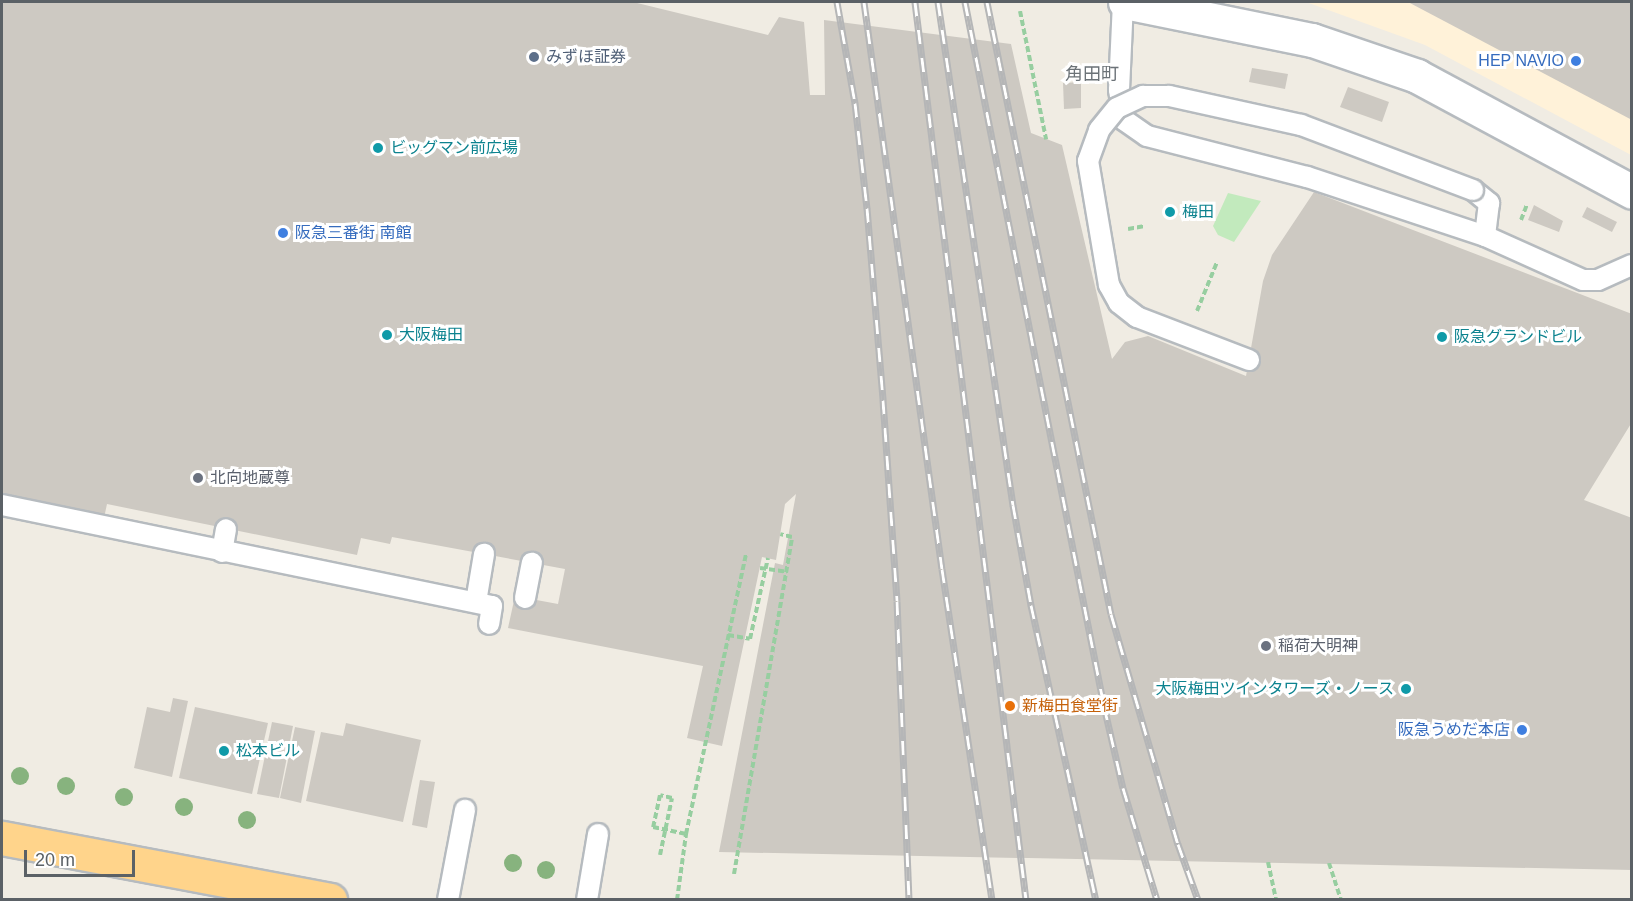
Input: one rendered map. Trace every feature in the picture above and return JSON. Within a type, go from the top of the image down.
[{"type":"highway","points":[[2,838],[330,900]]},
{"type":"street","points":[[1124,2],[1312,40],[1417,76],[1632,192]]},
{"type":"lane","points":[[1124,2],[1119,90],[1124,120],[1147,136],[1307,177],[1485,236],[1583,280],[1599,280],[1632,265]]},
{"type":"lane","points":[[1249,360],[1137,317],[1119,303],[1109,285],[1088,161],[1099,130],[1117,108],[1143,96],[1169,96],[1279,120],[1473,190],[1489,203],[1485,236]]},
{"type":"lane","points":[[2,505],[222,552],[476,602],[492,606],[489,624]]},
{"type":"lane","points":[[222,552],[226,529]]},
{"type":"lane","points":[[476,602],[484,554]]},
{"type":"lane","points":[[525,598],[532,563]]},
{"type":"lane","points":[[448,900],[465,810]]},
{"type":"lane","points":[[587,900],[598,834]]},
{"type":"path","points":[[1020,11],[1046,139]]},
{"type":"path","points":[[1195,318],[1217,262]]},
{"type":"path","points":[[734,874],[792,537],[780,534]]},
{"type":"path","points":[[677,900],[686,834],[746,554]]},
{"type":"path","points":[[728,635],[750,639],[768,558]]},
{"type":"path","points":[[760,568],[787,572]]},
{"type":"path","points":[[660,855],[664,832],[667,821],[672,798],[660,795],[653,827],[664,830],[675,832],[686,834]]},
{"type":"path","points":[[1268,862],[1276,900]]},
{"type":"path","points":[[1329,863],[1341,900]]},
{"type":"shaded area","points":[[1306,2],[1631,2],[1631,155],[1425,45]]},
{"type":"green space","points":[[1228,193],[1261,201],[1234,242],[1218,235],[1213,226]]},
{"type":"building","points":[[2,2],[633,2],[768,35],[779,17],[804,22],[810,95],[825,95],[824,20],[1011,44],[1031,133],[1062,145],[1112,359],[1125,342],[1148,336],[1246,376],[1263,281],[1272,255],[1314,192],[1632,314],[1632,422],[1584,500],[1632,518],[1632,870],[719,852],[775,563],[783,565],[796,494],[785,504],[776,560],[762,557],[722,746],[687,738],[703,666],[508,628],[515,596],[558,604],[565,569],[392,537],[390,544],[361,538],[357,555],[107,504],[104,518],[2,497]]},
{"type":"building","name":"HEP NAVIO","points":[[1408,2],[1632,2],[1632,120]]},
{"type":"building","points":[[1252,68],[1288,74],[1285,89],[1249,82]]},
{"type":"building","points":[[1081,82],[1081,108],[1064,109],[1063,83]]},
{"type":"building","points":[[1348,87],[1389,102],[1382,122],[1340,107]]},
{"type":"building","points":[[1534,205],[1563,221],[1559,232],[1528,220]]},
{"type":"building","points":[[1587,207],[1617,222],[1612,232],[1582,217]]},
{"type":"building","points":[[173,698],[188,701],[172,777],[134,768],[147,707],[170,712]]},
{"type":"building","name":"松本ビル","points":[[195,707],[268,723],[252,794],[179,778]]},
{"type":"building","points":[[272,722],[293,726],[279,798],[257,794]]},
{"type":"building","points":[[346,723],[421,740],[403,822],[306,801],[321,732],[343,736]]},
{"type":"building","points":[[295,727],[315,731],[301,803],[280,798]]},
{"type":"building","points":[[420,780],[435,782],[427,828],[412,825]]},
{"type":"railway","points":[[837,2],[855,103],[867,208],[883,400],[897,601],[909,900]]},
{"type":"railway","points":[[864,2],[942,569],[992,900]]},
{"type":"railway","points":[[915,2],[1026,900]]},
{"type":"railway","points":[[938,2],[1013,505],[1031,605],[1096,900]]},
{"type":"railway","points":[[965,2],[1104,706],[1123,788],[1157,900]]},
{"type":"railway","points":[[987,2],[1111,614],[1178,844],[1198,900]]},
{"type":"place","name":"みずほ証券","points":[[534,57]]},
{"type":"place","name":"HEP NAVIO","points":[[1576,61]]},
{"type":"place","name":"ビッグマン前広場","points":[[378,148]]},
{"type":"place","name":"梅田","points":[[1170,212]]},
{"type":"place","name":"阪急三番街 南館","points":[[283,233]]},
{"type":"place","name":"大阪梅田","points":[[387,335]]},
{"type":"place","name":"阪急グランドビル","points":[[1442,337]]},
{"type":"place","name":"北向地蔵尊","points":[[198,478]]},
{"type":"place","name":"稲荷大明神","points":[[1266,646]]},
{"type":"place","name":"大阪梅田ツインタワーズ・ノース","points":[[1406,689]]},
{"type":"place","name":"新梅田食堂街","points":[[1010,706]]},
{"type":"place","name":"阪急うめだ本店","points":[[1522,730]]},
{"type":"place","name":"松本ビル","points":[[224,751]]},
{"type":"district","name":"角田町","points":[[1092,74]]}]
